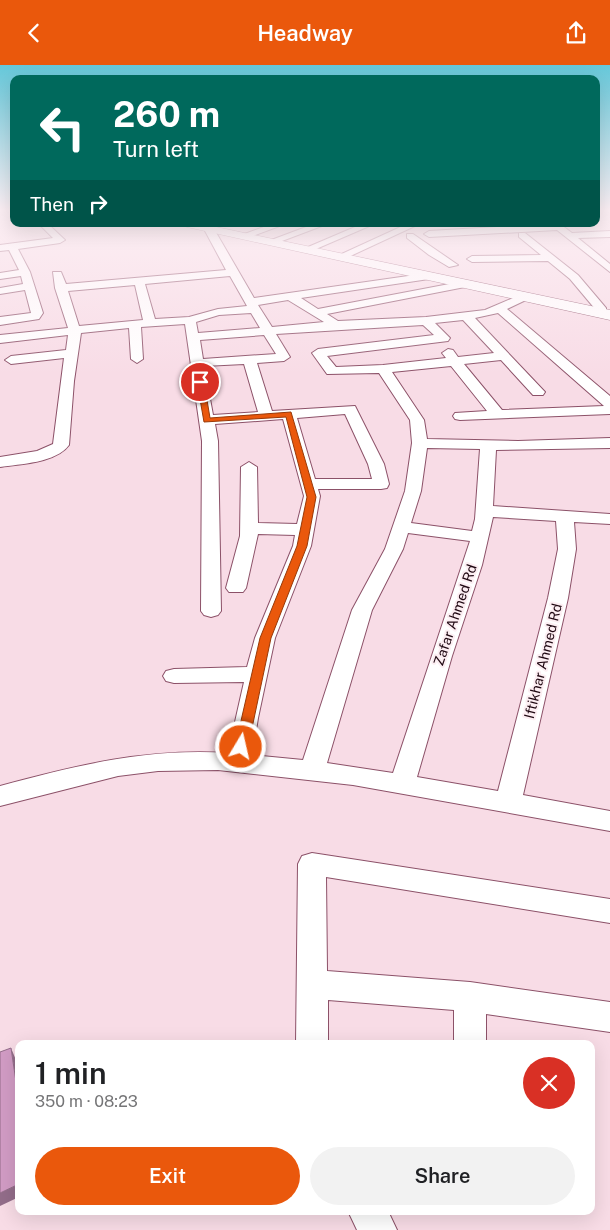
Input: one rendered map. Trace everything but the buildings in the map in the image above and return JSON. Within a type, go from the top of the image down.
[{"type":"main road","points":[[379,265],[605,314]]},
{"type":"street","points":[[0,321],[35,317],[37,313],[25,272],[19,265]]},
{"type":"street","points":[[197,363],[284,357],[254,305],[228,265]]},
{"type":"street","points":[[559,265],[574,277],[605,314]]},
{"type":"street","points":[[0,276],[25,272]]},
{"type":"street","points":[[60,287],[232,273]]},
{"type":"street","points":[[0,462],[48,452],[59,448],[61,445],[75,331],[57,274]]},
{"type":"street","points":[[0,339],[75,331],[86,327],[190,320],[218,312],[291,297],[429,276]]},
{"type":"street","points":[[139,281],[150,324]]},
{"type":"street","points":[[316,313],[465,284]]},
{"type":"street","points":[[0,291],[30,286]]},
{"type":"street","points":[[291,297],[336,325]]},
{"type":"street","points":[[193,337],[336,325],[426,321],[487,313],[524,297]]},
{"type":"street","points":[[499,308],[603,391],[610,404]]},
{"type":"street","points":[[466,316],[538,392]]},
{"type":"street","points":[[190,320],[210,441],[211,611]]},
{"type":"street","points":[[426,321],[444,338],[318,353],[332,371],[383,369],[504,356]]},
{"type":"street","points":[[135,325],[137,359]]},
{"type":"street","points":[[437,340],[498,415]]},
{"type":"street","points":[[11,360],[72,353]]},
{"type":"street","points":[[249,359],[266,416]]},
{"type":"street","points":[[312,771],[362,610],[394,549],[413,491],[420,443],[417,420],[383,369]]},
{"type":"street","points":[[207,420],[350,409],[376,464],[380,484],[308,483]]},
{"type":"street","points":[[460,416],[610,410]]},
{"type":"street","points":[[239,761],[265,638],[302,546],[312,497],[289,414]]},
{"type":"street","points":[[420,443],[488,445],[610,443]]},
{"type":"street","name":"Zafar Ahmed Rd","points":[[403,782],[441,656],[473,565],[485,511],[488,445]]},
{"type":"street","points":[[236,588],[250,536],[249,467]]},
{"type":"street","points":[[485,511],[610,519]]},
{"type":"street","name":"Iftikhar Ahmed Rd","points":[[508,803],[558,598],[566,549],[565,517]]},
{"type":"street","points":[[401,527],[480,537]]},
{"type":"street","points":[[250,528],[305,530]]},
{"type":"street","points":[[174,676],[256,674]]},
{"type":"street","points":[[0,796],[115,767],[158,761],[239,761],[403,782],[610,821]]},
{"type":"street","points":[[312,1040],[312,864],[610,911]]},
{"type":"street","points":[[312,984],[470,997],[610,1017]]},
{"type":"street","points":[[470,997],[470,1040]]},
{"type":"street","points":[[369,1215],[378,1230]]},
{"type":"route","points":[[200,382],[207,420],[289,414],[312,497],[302,546],[265,638],[241,747]]}]
